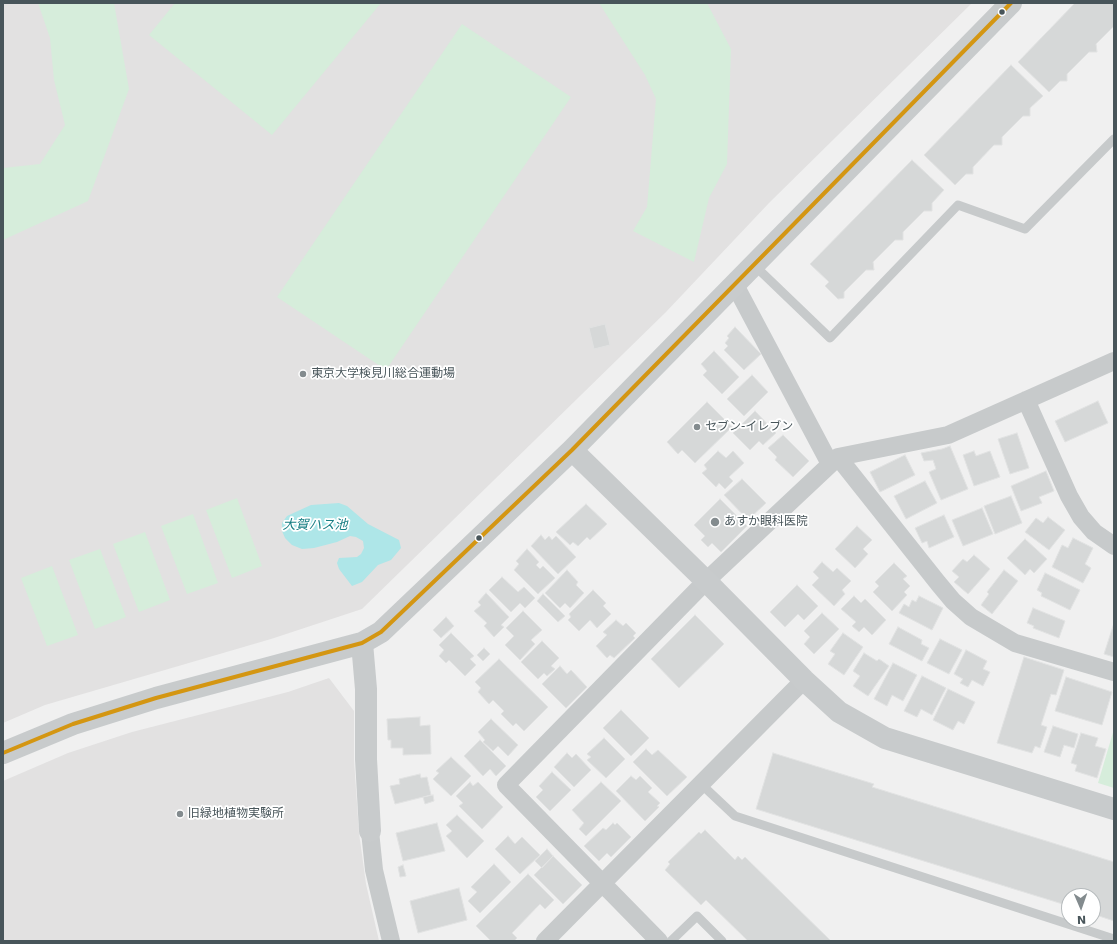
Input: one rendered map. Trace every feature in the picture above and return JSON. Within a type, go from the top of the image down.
[{"type":"street","points":[[3,753],[73,724],[148,701],[362,643],[381,632],[572,450],[1011,3]]},
{"type":"street","points":[[735,285],[834,460],[953,601],[971,617],[1015,643],[1114,672]]},
{"type":"street","points":[[659,941],[506,785],[706,580],[834,460],[948,435],[1114,361]]},
{"type":"street","points":[[1026,400],[1080,517],[1094,532],[1114,546]]},
{"type":"street","points":[[572,450],[706,580],[804,680],[839,712],[885,738],[1114,809]]},
{"type":"street","points":[[362,643],[366,689],[366,759],[370,831],[374,870],[391,941]]},
{"type":"street","points":[[545,941],[804,680]]},
{"type":"lane","points":[[754,266],[830,338],[958,205],[1024,229],[1114,139]]},
{"type":"lane","points":[[701,784],[735,816],[1114,939]]},
{"type":"lane","points":[[671,941],[697,916],[722,941]]},
{"type":"shaded area","name":"東京大学検見川総合運動場","points":[[3,3],[972,3],[769,203],[666,312],[362,609],[271,639],[45,705],[3,723]]},
{"type":"shaded area","name":"旧緑地植物実験所","points":[[329,678],[354,711],[354,760],[359,833],[366,884],[379,941],[3,941],[3,781],[68,753],[132,732],[288,692]]},
{"type":"green space","points":[[38,3],[114,3],[129,89],[88,201],[3,240],[3,168],[40,164],[65,125],[54,80],[50,38]]},
{"type":"green space","points":[[175,3],[381,3],[272,135],[149,35]]},
{"type":"green space","points":[[599,3],[707,3],[731,49],[727,164],[709,198],[694,262],[633,231],[647,207],[656,99],[645,75]]},
{"type":"green space","points":[[462,24],[571,97],[386,370],[277,297]]},
{"type":"green space","points":[[237,498],[262,566],[232,578],[206,510]]},
{"type":"green space","points":[[193,514],[218,583],[187,594],[161,526]]},
{"type":"green space","points":[[145,532],[170,600],[139,612],[113,544]]},
{"type":"green space","points":[[100,549],[126,617],[95,629],[69,560]]},
{"type":"green space","points":[[52,566],[78,635],[47,646],[21,578]]},
{"type":"green space","points":[[1114,729],[1114,788],[1098,783]]},
{"type":"water","name":"大賀ハス池","points":[[339,503],[347,506],[368,524],[399,540],[401,548],[391,560],[378,565],[362,582],[352,586],[339,569],[337,563],[339,558],[357,557],[361,554],[364,548],[363,541],[356,537],[350,536],[337,542],[314,548],[302,549],[292,545],[285,538],[282,531],[282,523],[287,516],[311,505]]},
{"type":"building","points":[[1075,3],[1114,3],[1114,26],[1096,44],[1097,52],[1089,52],[1067,74],[1067,81],[1060,81],[1049,92],[1018,62]]},
{"type":"building","points":[[1011,65],[1043,96],[1030,108],[1030,116],[1023,116],[1002,137],[1002,145],[994,145],[973,167],[973,174],[966,174],[955,185],[924,155]]},
{"type":"building","points":[[912,160],[944,190],[932,203],[932,211],[924,211],[903,232],[903,240],[895,240],[873,262],[874,270],[866,270],[844,292],[844,298],[838,299],[825,286],[829,282],[810,264]]},
{"type":"building","points":[[605,324],[610,345],[594,349],[589,328]]},
{"type":"building","points":[[735,327],[761,354],[744,370],[724,350],[728,346],[725,343],[729,338],[727,336]]},
{"type":"building","points":[[714,351],[739,377],[722,394],[703,375],[707,371],[701,364]]},
{"type":"building","points":[[752,375],[768,392],[744,416],[727,399]]},
{"type":"building","points":[[1098,401],[1108,423],[1065,442],[1055,421]]},
{"type":"building","points":[[707,402],[732,427],[695,463],[682,450],[678,454],[667,442]]},
{"type":"building","points":[[755,411],[776,433],[763,445],[759,441],[750,450],[733,433]]},
{"type":"building","points":[[1017,433],[1029,468],[1010,474],[998,439]]},
{"type":"building","points":[[783,435],[809,461],[793,477],[775,460],[777,457],[768,448]]},
{"type":"building","points":[[950,446],[968,489],[941,500],[929,472],[936,469],[933,460],[924,461],[921,453]]},
{"type":"building","points":[[718,451],[726,458],[733,451],[744,463],[729,477],[733,481],[725,489],[719,483],[716,487],[702,473],[707,469],[704,465]]},
{"type":"building","points":[[974,451],[976,456],[990,451],[1000,477],[974,486],[963,455]]},
{"type":"building","points":[[905,455],[915,475],[880,492],[870,472]]},
{"type":"building","points":[[1046,471],[1054,491],[1039,497],[1042,503],[1021,511],[1011,486]]},
{"type":"building","points":[[742,479],[766,503],[748,520],[724,495]]},
{"type":"building","points":[[925,481],[937,503],[906,519],[894,496]]},
{"type":"building","points":[[1011,496],[1022,523],[995,534],[984,506]]},
{"type":"building","points":[[720,499],[747,526],[721,552],[712,543],[708,547],[701,540],[705,536],[694,525]]},
{"type":"building","points":[[586,504],[607,524],[590,540],[587,537],[578,546],[573,542],[570,545],[556,532]]},
{"type":"building","points":[[982,508],[993,534],[963,546],[952,520]]},
{"type":"building","points":[[944,515],[954,537],[929,548],[927,541],[922,543],[915,528]]},
{"type":"building","points":[[1048,517],[1065,530],[1049,550],[1025,532],[1036,518],[1043,523]]},
{"type":"building","points":[[857,526],[872,540],[863,549],[868,554],[855,568],[835,549]]},
{"type":"building","points":[[541,535],[545,540],[549,536],[552,540],[556,536],[576,557],[558,574],[531,546]]},
{"type":"building","points":[[1073,538],[1093,548],[1085,564],[1091,568],[1083,583],[1052,567],[1062,545],[1068,548]]},
{"type":"building","points":[[1025,539],[1047,559],[1034,573],[1030,569],[1025,575],[1007,558]]},
{"type":"building","points":[[527,549],[539,562],[536,565],[540,569],[543,566],[555,578],[538,594],[514,570],[519,564],[516,561]]},
{"type":"building","points":[[974,555],[990,569],[968,594],[954,582],[959,577],[952,571],[963,559],[967,562]]},
{"type":"building","points":[[822,562],[833,572],[837,568],[851,581],[842,590],[845,594],[834,606],[812,585],[819,578],[813,572]]},
{"type":"building","points":[[894,563],[907,576],[903,579],[910,586],[904,592],[907,595],[892,611],[873,592],[879,586],[875,582]]},
{"type":"building","points":[[567,570],[578,582],[576,585],[584,593],[570,608],[565,603],[560,608],[545,593]]},
{"type":"building","points":[[1004,570],[1018,581],[992,614],[981,605],[989,594],[987,592]]},
{"type":"building","points":[[1045,573],[1080,590],[1070,610],[1041,596],[1042,593],[1037,590]]},
{"type":"building","points":[[502,577],[518,592],[524,587],[535,598],[525,608],[520,603],[511,612],[489,590]]},
{"type":"building","points":[[797,585],[818,606],[804,620],[798,614],[785,627],[770,612]]},
{"type":"building","points":[[593,590],[606,603],[603,606],[611,614],[597,628],[590,620],[579,631],[568,620],[571,617],[569,614]]},
{"type":"building","points":[[486,593],[509,617],[501,625],[504,627],[494,637],[484,626],[487,623],[474,611],[481,605],[478,602]]},
{"type":"building","points":[[543,594],[565,616],[558,622],[537,601]]},
{"type":"building","points":[[854,596],[861,603],[865,599],[886,620],[872,635],[864,627],[859,632],[852,626],[856,622],[841,609]]},
{"type":"building","points":[[919,596],[943,608],[932,630],[899,613],[904,604],[909,607],[912,600],[916,602]]},
{"type":"building","points":[[1033,608],[1065,621],[1059,638],[1033,628],[1034,626],[1027,623]]},
{"type":"building","points":[[523,611],[542,630],[531,640],[535,644],[520,660],[505,645],[514,636],[506,628]]},
{"type":"building","points":[[822,613],[839,629],[814,654],[804,644],[810,637],[804,631]]},
{"type":"building","points":[[695,615],[724,644],[679,688],[651,659]]},
{"type":"building","points":[[446,617],[454,626],[441,638],[433,630]]},
{"type":"building","points":[[616,620],[623,626],[626,623],[636,633],[633,636],[635,638],[614,658],[610,655],[607,658],[596,646],[607,635],[603,632]]},
{"type":"building","points":[[1114,623],[1114,657],[1104,654]]},
{"type":"building","points":[[898,627],[922,640],[921,644],[929,648],[922,661],[889,644]]},
{"type":"building","points":[[451,633],[474,656],[470,659],[476,665],[465,676],[449,660],[446,663],[439,656],[444,650],[439,645]]},
{"type":"building","points":[[843,633],[863,647],[844,675],[828,664],[835,654],[830,651]]},
{"type":"building","points":[[940,639],[962,650],[949,674],[927,663]]},
{"type":"building","points":[[542,641],[559,658],[551,666],[555,669],[547,676],[544,673],[538,679],[521,662]]},
{"type":"building","points":[[484,648],[490,654],[483,661],[477,655]]},
{"type":"building","points":[[966,650],[987,661],[983,669],[990,672],[983,686],[972,680],[968,687],[960,683],[963,679],[954,674]]},
{"type":"building","points":[[864,653],[877,661],[879,659],[889,666],[868,696],[853,686],[860,676],[853,671]]},
{"type":"building","points":[[1024,657],[1064,670],[1056,695],[1051,694],[1041,725],[1047,727],[1040,748],[1035,746],[1032,753],[997,743]]},
{"type":"building","points":[[499,659],[548,707],[524,731],[516,723],[513,726],[501,714],[504,711],[493,700],[489,704],[478,692],[481,688],[475,682]]},
{"type":"building","points":[[893,663],[917,675],[903,701],[892,695],[887,706],[874,699]]},
{"type":"building","points":[[560,666],[567,674],[571,670],[587,687],[566,708],[542,684]]},
{"type":"building","points":[[922,676],[946,688],[932,715],[921,709],[917,717],[904,711]]},
{"type":"building","points":[[1066,677],[1112,692],[1102,725],[1055,711]]},
{"type":"building","points":[[948,689],[975,702],[964,724],[958,721],[953,730],[933,720]]},
{"type":"building","points":[[621,710],[649,738],[631,756],[603,728]]},
{"type":"building","points":[[420,717],[420,726],[430,725],[431,754],[403,755],[403,748],[391,748],[391,740],[388,740],[387,719]]},
{"type":"building","points":[[491,719],[518,745],[508,756],[498,746],[493,751],[483,742],[485,740],[478,732]]},
{"type":"building","points":[[1053,726],[1078,734],[1074,748],[1064,745],[1060,757],[1044,752]]},
{"type":"building","points":[[1081,733],[1098,738],[1095,746],[1106,749],[1097,778],[1075,771],[1077,765],[1071,763]]},
{"type":"building","points":[[604,738],[625,759],[606,778],[587,760],[591,757],[587,754]]},
{"type":"building","points":[[480,740],[506,766],[496,776],[490,769],[483,776],[464,756]]},
{"type":"building","points":[[646,749],[652,755],[658,750],[687,777],[667,796],[633,762]]},
{"type":"building","points":[[567,753],[572,758],[576,754],[591,770],[574,787],[554,767]]},
{"type":"building","points":[[773,753],[874,784],[872,787],[1114,862],[1114,921],[1101,917],[1101,888],[1061,888],[1061,904],[756,809]]},
{"type":"building","points":[[451,757],[471,776],[451,796],[433,779],[439,773],[436,771]]},
{"type":"building","points":[[552,772],[571,790],[550,811],[536,797],[543,790],[539,786]]},
{"type":"building","points":[[420,774],[421,778],[427,777],[431,795],[395,804],[390,786],[400,784],[399,779]]},
{"type":"building","points":[[631,776],[636,780],[640,776],[652,788],[648,792],[660,803],[657,806],[659,807],[645,821],[616,791]]},
{"type":"building","points":[[470,782],[473,786],[478,782],[503,807],[482,829],[459,806],[463,803],[456,796]]},
{"type":"building","points":[[601,782],[621,801],[586,836],[579,829],[584,823],[572,810]]},
{"type":"building","points":[[433,795],[434,801],[425,804],[423,797]]},
{"type":"building","points":[[457,815],[484,841],[467,858],[446,836],[452,831],[446,825]]},
{"type":"building","points":[[437,823],[445,851],[403,861],[396,833]]},
{"type":"building","points":[[613,823],[615,825],[617,823],[631,837],[611,857],[607,853],[599,861],[584,846],[603,828],[606,830]]},
{"type":"building","points":[[705,830],[735,860],[738,856],[742,860],[745,857],[831,941],[748,941],[706,900],[701,905],[665,870],[670,864],[668,862],[699,832],[701,834]]},
{"type":"building","points":[[508,836],[515,844],[522,837],[540,855],[520,874],[495,849]]},
{"type":"building","points":[[547,849],[553,856],[542,868],[535,861]]},
{"type":"building","points":[[553,856],[582,885],[563,904],[534,875]]},
{"type":"building","points":[[494,864],[511,882],[480,913],[468,901],[477,892],[471,887]]},
{"type":"building","points":[[403,865],[406,876],[400,877],[398,867]]},
{"type":"building","points":[[528,874],[554,900],[545,909],[540,904],[512,933],[517,938],[514,941],[491,941],[476,926]]},
{"type":"building","points":[[459,888],[467,920],[418,933],[410,901]]},
{"type":"transit line","points":[[3,753],[73,724],[156,698],[362,643],[381,632],[572,450],[1011,3]]},
{"type":"place","name":"東京大学検見川総合運動場","points":[[303,374]]},
{"type":"place","name":"セブン-イレブン","points":[[697,427]]},
{"type":"place","name":"あすか眼科医院","points":[[715,522]]},
{"type":"place","name":"旧緑地植物実験所","points":[[180,814]]}]
